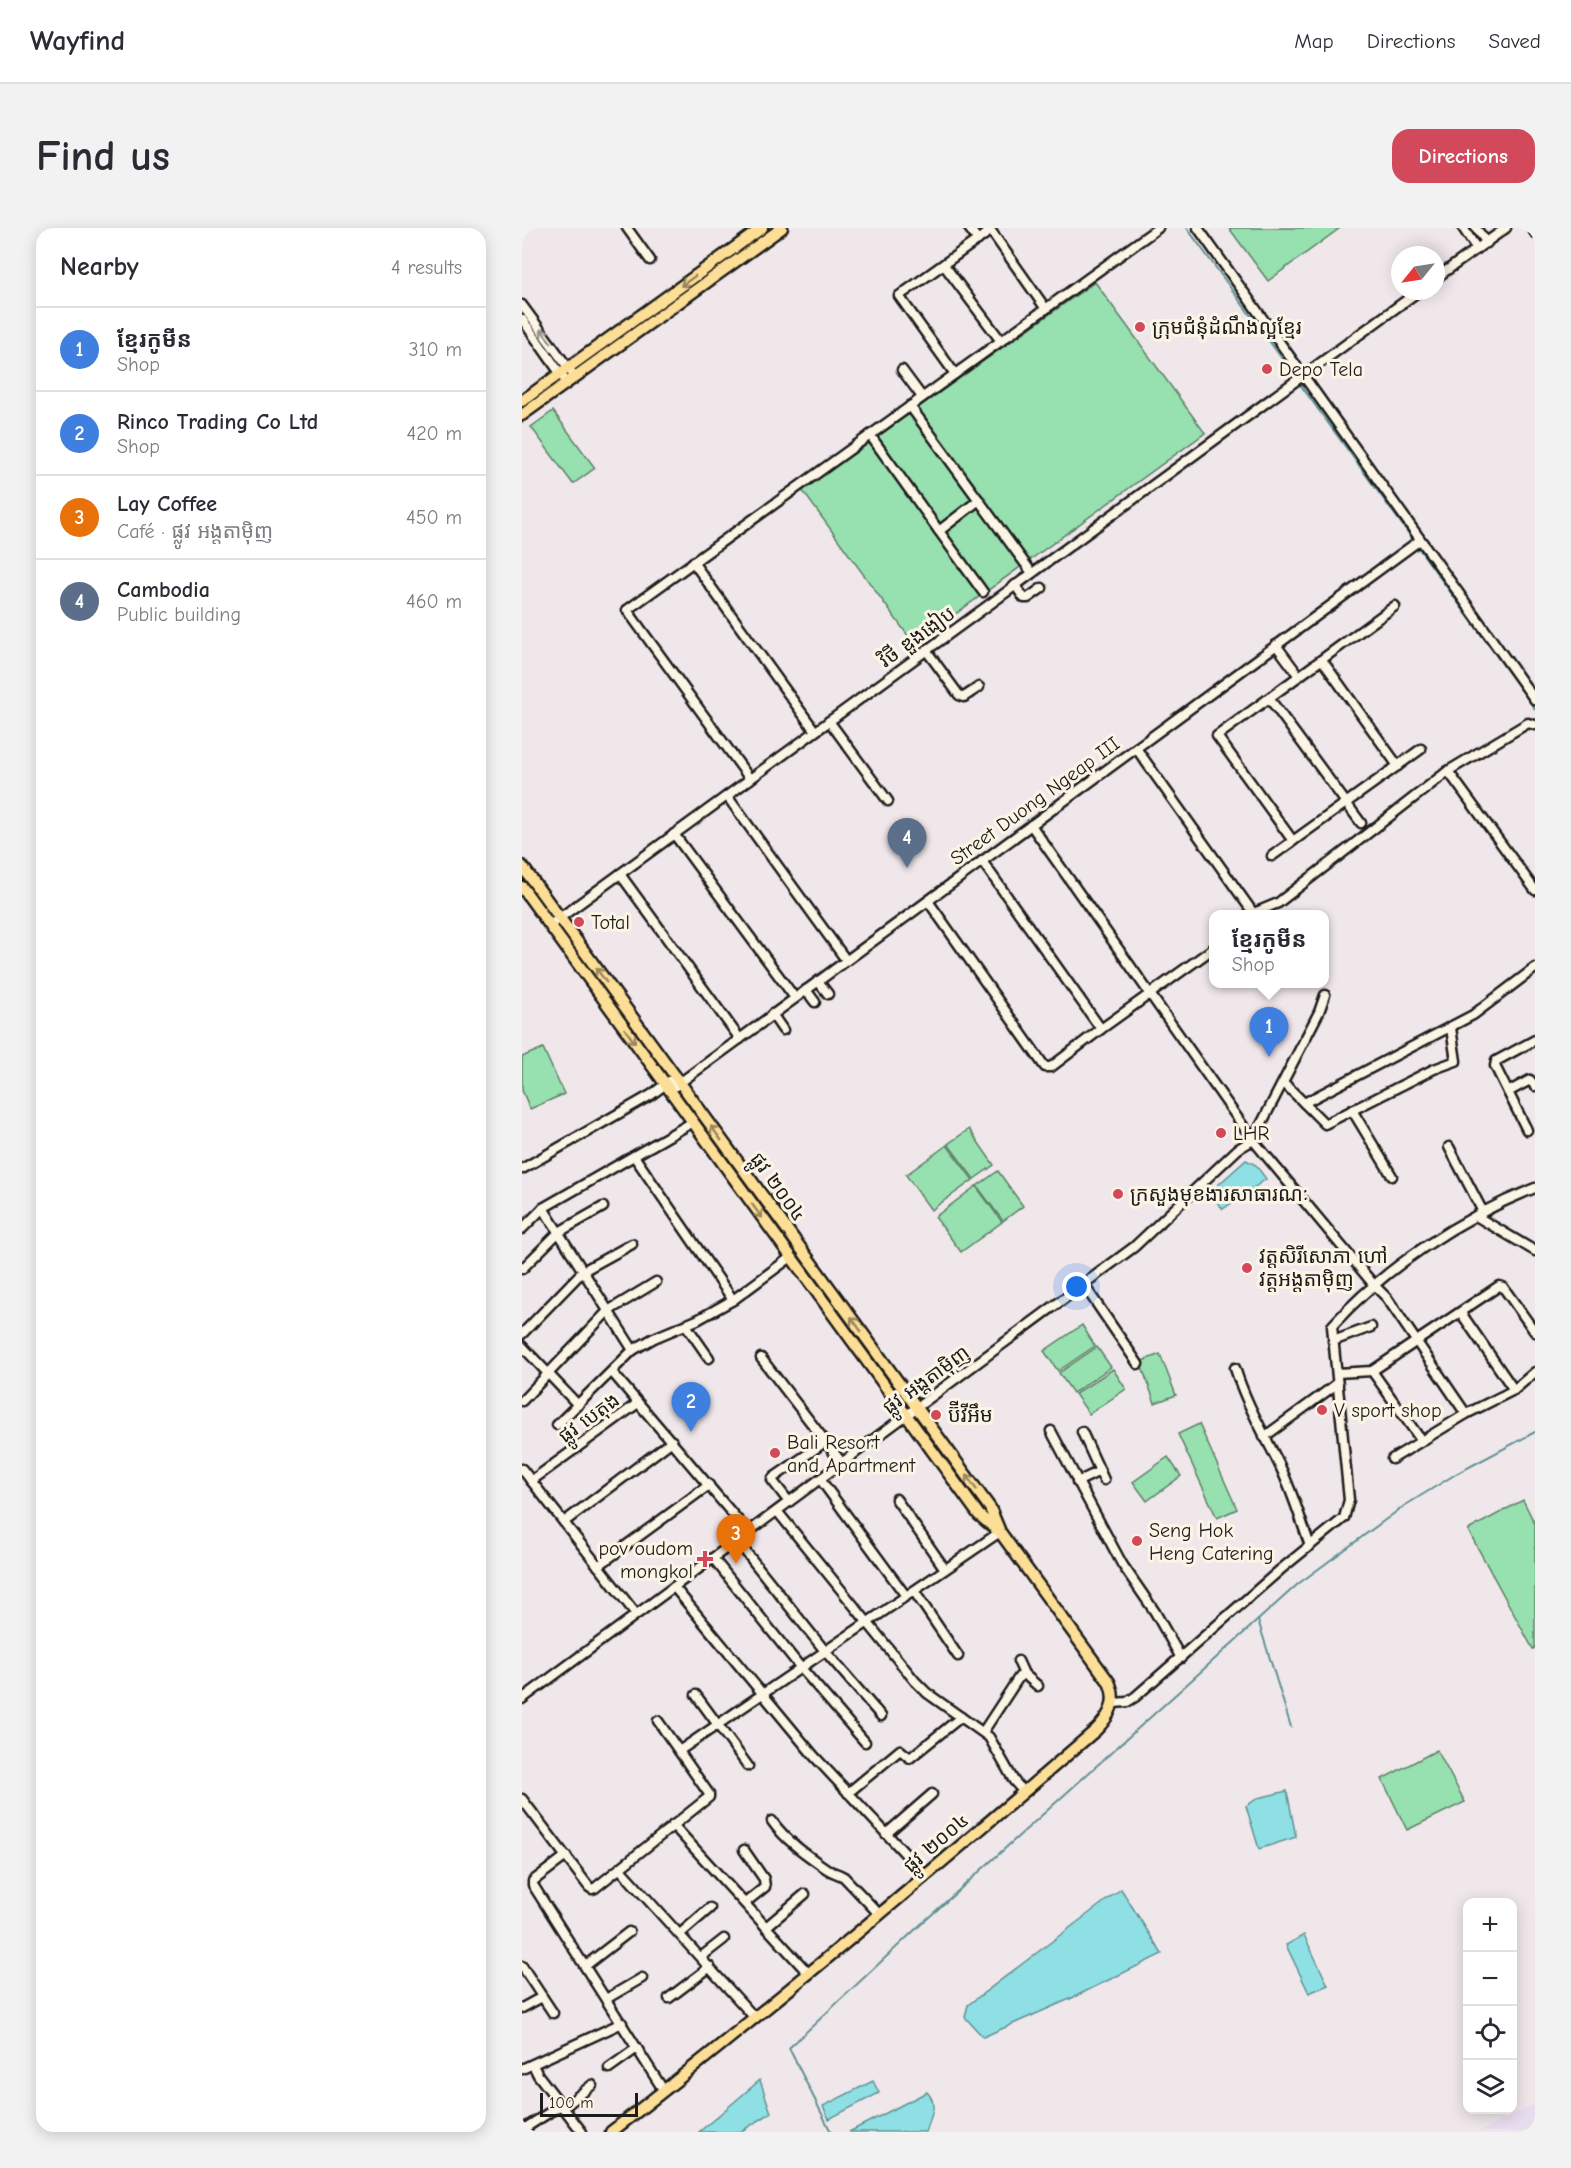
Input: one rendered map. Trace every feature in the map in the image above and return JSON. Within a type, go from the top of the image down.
[{"type":"main road","points":[[522,415],[568,375],[762,228]]},
{"type":"main road","points":[[522,401],[568,375],[782,228]]},
{"type":"main road","name":"ផ្លូវ ២០០៤","points":[[522,866],[990,1508],[1000,1532],[1112,1686],[1114,1703],[1109,1714],[1096,1730],[926,1876],[755,2019],[611,2132]]},
{"type":"main road","name":"ផ្លូវ ២០០៤","points":[[522,887],[979,1515],[1000,1532]]},
{"type":"street","points":[[627,228],[650,260]]},
{"type":"street","points":[[750,779],[627,610],[1158,228]]},
{"type":"street","points":[[1198,228],[1301,376],[1535,700]]},
{"type":"street","points":[[1463,228],[1477,249]]},
{"type":"street","points":[[1476,228],[1486,243]]},
{"type":"street","points":[[1445,272],[1506,228]]},
{"type":"street","points":[[1532,228],[1535,233]]},
{"type":"street","points":[[971,229],[978,240]]},
{"type":"street","points":[[955,374],[899,296],[989,230],[1046,309]]},
{"type":"street","points":[[944,265],[1001,341]]},
{"type":"street","name":"វិថី ឌួងងៀប","points":[[550,925],[1407,300]]},
{"type":"street","points":[[522,305],[568,375]]},
{"type":"street","points":[[522,319],[568,375]]},
{"type":"street","points":[[902,370],[922,397]]},
{"type":"street","points":[[910,406],[1032,573]]},
{"type":"street","points":[[870,435],[982,592]]},
{"type":"street","points":[[939,531],[979,500]]},
{"type":"street","name":"Street Duong Ngeap III","points":[[522,1169],[668,1087],[740,1039],[1419,540]]},
{"type":"street","points":[[693,562],[815,731]]},
{"type":"street","points":[[1015,585],[1024,598],[1028,598],[1042,588]]},
{"type":"street","points":[[1293,841],[1217,736],[1395,606]]},
{"type":"street","points":[[1274,646],[1297,678]]},
{"type":"street","points":[[926,650],[959,695],[964,697],[979,687]]},
{"type":"street","points":[[1322,660],[1398,765]]},
{"type":"street","points":[[1269,698],[1361,823]]},
{"type":"street","points":[[829,721],[888,801]]},
{"type":"street","points":[[1263,910],[1278,903],[1448,771],[1528,723],[1535,725]]},
{"type":"street","points":[[1136,748],[1251,910]]},
{"type":"street","points":[[1272,856],[1421,749]]},
{"type":"street","points":[[1448,771],[1535,891]]},
{"type":"street","points":[[727,796],[846,960]]},
{"type":"street","points":[[1031,825],[1253,1140],[1387,1298],[1466,1414]]},
{"type":"street","points":[[674,834],[795,998]]},
{"type":"street","points":[[982,861],[1101,1029]]},
{"type":"street","points":[[620,874],[740,1039]]},
{"type":"street","points":[[927,901],[1045,1067],[1051,1067],[1209,952]]},
{"type":"street","points":[[1304,1103],[1441,1031],[1451,1028],[1473,1015],[1535,968]]},
{"type":"street","points":[[818,981],[828,994]]},
{"type":"street","points":[[806,990],[814,1002]]},
{"type":"street","points":[[1253,1140],[1284,1083],[1325,995]]},
{"type":"street","points":[[772,1014],[783,1030]]},
{"type":"street","points":[[1284,1083],[1325,1124],[1434,1069],[1456,1061],[1451,1028]]},
{"type":"street","points":[[1527,1130],[1495,1066],[1496,1061],[1535,1040]]},
{"type":"street","points":[[1508,1092],[1530,1080],[1535,1086]]},
{"type":"street","points":[[1352,1110],[1392,1176]]},
{"type":"street","points":[[522,1229],[543,1208],[693,1122]]},
{"type":"street","name":"ផ្លូវ អង្តតាម៉ិញ","points":[[522,1699],[1134,1247],[1238,1149],[1253,1140]]},
{"type":"street","points":[[1449,1147],[1479,1214],[1535,1251]]},
{"type":"street","points":[[634,1156],[733,1300]]},
{"type":"street","points":[[1114,1703],[1127,1702],[1344,1518],[1349,1500],[1332,1326],[1374,1285],[1425,1248],[1479,1214],[1535,1188]]},
{"type":"street","points":[[522,1269],[559,1232],[603,1207]]},
{"type":"street","points":[[543,1208],[633,1350]]},
{"type":"street","points":[[522,1334],[583,1271],[632,1244]]},
{"type":"street","points":[[557,1425],[633,1350],[733,1300],[791,1257]]},
{"type":"street","points":[[522,1401],[608,1311],[656,1282]]},
{"type":"street","points":[[1083,1285],[1138,1364]]},
{"type":"street","points":[[1336,1373],[1372,1371],[1501,1286],[1535,1332]]},
{"type":"street","points":[[1461,1313],[1514,1390]]},
{"type":"street","points":[[686,1325],[709,1358]]},
{"type":"street","points":[[1333,1341],[1371,1327]]},
{"type":"street","points":[[522,1347],[578,1405]]},
{"type":"street","points":[[761,1358],[842,1463]]},
{"type":"street","points":[[1235,1368],[1241,1387],[1277,1460],[1310,1546]]},
{"type":"street","points":[[1372,1371],[1421,1440]]},
{"type":"street","points":[[612,1372],[748,1532]]},
{"type":"street","points":[[1392,1459],[1466,1414],[1514,1390],[1535,1372]]},
{"type":"street","points":[[1264,1437],[1338,1383]]},
{"type":"street","name":"ផ្លូវ បេតុង","points":[[531,1481],[638,1402]]},
{"type":"street","points":[[1051,1431],[1122,1564],[1155,1612],[1181,1658]]},
{"type":"street","points":[[1077,1482],[1102,1476],[1083,1432]]},
{"type":"street","points":[[564,1522],[672,1441]]},
{"type":"street","points":[[789,1502],[772,1480],[773,1478],[825,1442]]},
{"type":"street","points":[[522,1469],[636,1614]]},
{"type":"street","points":[[820,1479],[958,1656]]},
{"type":"street","points":[[598,1566],[709,1485]]},
{"type":"street","points":[[896,1498],[945,1569]]},
{"type":"street","points":[[777,1510],[915,1681],[927,1693],[990,1737],[1014,1781],[1024,1792]]},
{"type":"street","points":[[679,1751],[1000,1532]]},
{"type":"street","points":[[737,1540],[825,1651],[881,1716]]},
{"type":"street","points":[[713,1558],[801,1668],[865,1742]]},
{"type":"street","points":[[674,1587],[761,1695],[926,1876]]},
{"type":"street","points":[[1018,1661],[1024,1674],[1038,1686]]},
{"type":"street","points":[[982,1732],[1019,1677],[1024,1674]]},
{"type":"street","points":[[696,1695],[748,1766]]},
{"type":"street","points":[[848,1793],[900,1750],[910,1758],[961,1717]]},
{"type":"street","points":[[522,1799],[592,1889],[709,1797],[658,1721]]},
{"type":"street","points":[[886,1834],[932,1794]]},
{"type":"street","points":[[772,1821],[791,1842],[829,1871],[844,1877],[880,1915]]},
{"type":"street","points":[[673,1825],[809,1974]]},
{"type":"street","points":[[744,1850],[764,1880],[765,1887],[745,1904]]},
{"type":"street","points":[[566,1856],[533,1881],[533,1885],[664,2091]]},
{"type":"street","points":[[620,1869],[755,2019]]},
{"type":"street","points":[[766,1927],[805,1894]]},
{"type":"street","points":[[680,1934],[710,1908]]},
{"type":"street","points":[[585,1966],[629,1932]]},
{"type":"street","points":[[701,1957],[724,1939]]},
{"type":"street","points":[[522,1966],[553,2013]]},
{"type":"street","points":[[669,1998],[710,1967]]},
{"type":"street","points":[[606,1999],[642,1978]]},
{"type":"street","points":[[522,2008],[542,1997]]},
{"type":"street","points":[[522,2069],[622,2023]]},
{"type":"street","points":[[609,2068],[637,2048]]},
{"type":"street","points":[[532,2065],[582,2132]]},
{"type":"street","points":[[522,2130],[592,2085]]},
{"type":"shaded area","points":[[1535,2104],[1535,2132],[1479,2132],[1517,2114]]},
{"type":"green space","points":[[1229,228],[1340,228],[1268,281]]},
{"type":"green space","points":[[1095,282],[1205,433],[914,644],[802,490]]},
{"type":"green space","points":[[553,411],[595,468],[573,484],[531,427]]},
{"type":"green space","points":[[543,1048],[564,1094],[530,1109],[522,1090],[522,1057]]},
{"type":"green space","points":[[969,1129],[994,1165],[974,1179],[948,1144]]},
{"type":"green space","points":[[947,1145],[973,1180],[931,1210],[906,1175]]},
{"type":"green space","points":[[998,1171],[1023,1206],[1003,1221],[977,1186]]},
{"type":"green space","points":[[976,1186],[1002,1222],[961,1252],[935,1217]]},
{"type":"green space","points":[[1082,1325],[1095,1346],[1058,1371],[1044,1351]]},
{"type":"green space","points":[[1097,1347],[1111,1367],[1073,1393],[1059,1373]]},
{"type":"green space","points":[[1160,1354],[1176,1395],[1155,1403],[1140,1362]]},
{"type":"green space","points":[[1113,1369],[1126,1389],[1089,1414],[1075,1394]]},
{"type":"green space","points":[[1199,1424],[1237,1509],[1217,1518],[1178,1434]]},
{"type":"green space","points":[[1168,1457],[1181,1476],[1147,1501],[1133,1482]]},
{"type":"green space","points":[[1523,1500],[1535,1524],[1535,1648],[1533,1649],[1468,1530]]},
{"type":"green space","points":[[1437,1750],[1465,1802],[1407,1830],[1382,1779]]},
{"type":"water","points":[[1246,1160],[1256,1165],[1266,1179],[1223,1209],[1209,1193]]},
{"type":"water","points":[[1287,1791],[1296,1837],[1259,1849],[1246,1806],[1258,1798]]},
{"type":"water","points":[[1121,1889],[1162,1954],[1072,1998],[983,2037],[965,2017],[968,2005]]},
{"type":"water","points":[[1304,1935],[1328,1985],[1309,1993],[1286,1945]]},
{"type":"water","points":[[760,2080],[771,2113],[740,2132],[699,2132]]},
{"type":"water","points":[[873,2081],[879,2093],[829,2119],[823,2106]]},
{"type":"water","points":[[927,2092],[933,2106],[926,2132],[849,2132]]},
{"type":"waterway","points":[[1187,228],[1296,378]]},
{"type":"waterway","points":[[1299,383],[1414,541]]},
{"type":"waterway","points":[[1417,546],[1535,709]]},
{"type":"waterway","points":[[831,2132],[789,2048],[918,1927],[1298,1584],[1404,1506],[1456,1474],[1535,1432]]},
{"type":"waterway","points":[[1258,1620],[1291,1727]]},
{"type":"place","name":"ក្រុមជំនុំដំណឹងល្អខ្មែរ","points":[[1140,327]]},
{"type":"place","name":"Depo Tela","points":[[1267,369]]},
{"type":"place","name":"Cambodia","points":[[907,868]]},
{"type":"place","name":"Total","points":[[579,922]]},
{"type":"place","name":"ខ្មែរកូមីន","points":[[1269,1057]]},
{"type":"place","name":"LHR","points":[[1221,1133]]},
{"type":"place","name":"ក្រសួងមុខងារសាធារណៈ","points":[[1118,1194]]},
{"type":"place","name":"វត្តសិរីសោភា ហៅ វត្តអង្តតាម៉ិញ","points":[[1247,1268]]},
{"type":"place","name":"V sport shop","points":[[1322,1410]]},
{"type":"place","name":"ប៊ីវីអឹម","points":[[936,1415]]},
{"type":"place","name":"Rinco Trading Co Ltd","points":[[691,1432]]},
{"type":"place","name":"Bali Resort and Apartment","points":[[775,1453]]},
{"type":"place","name":"Seng Hok Heng Catering","points":[[1137,1541]]},
{"type":"place","name":"pov oudom mongkol","points":[[705,1559]]},
{"type":"place","name":"Lay Coffee","points":[[736,1564]]}]
